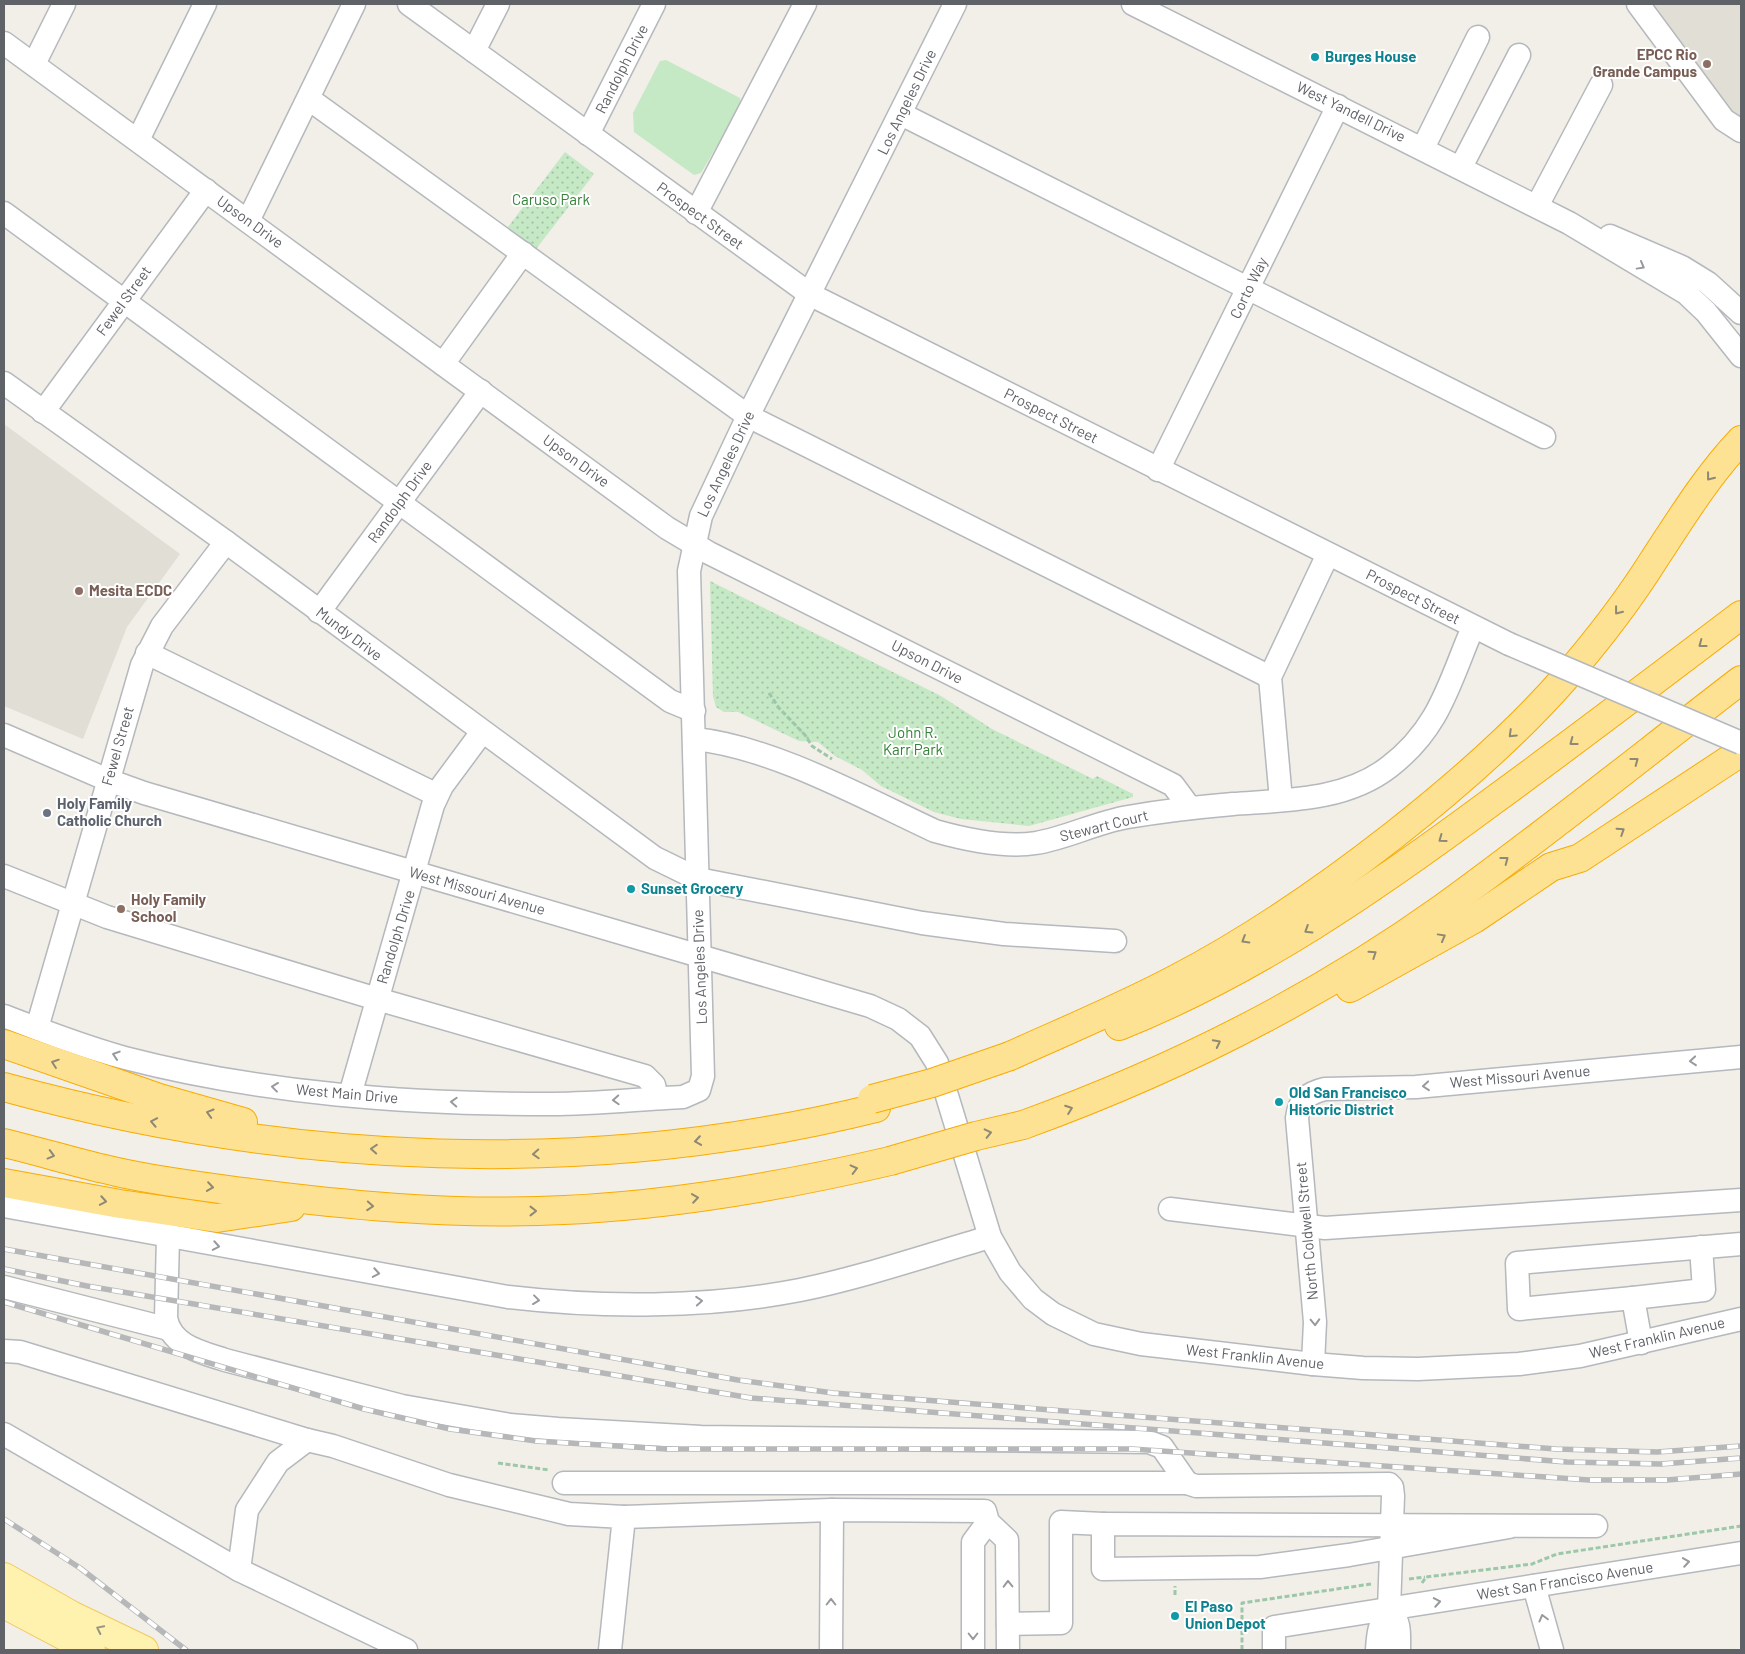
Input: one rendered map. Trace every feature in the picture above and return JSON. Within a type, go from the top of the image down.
[{"type":"highway","points":[[4,1087],[95,1110],[194,1130],[324,1146],[439,1154],[525,1154],[625,1149],[746,1134],[952,1087],[1011,1061],[1174,981],[1246,940],[1322,890],[1465,778],[1531,715],[1591,647],[1632,593],[1701,489],[1741,440]]},
{"type":"highway","points":[[1011,1061],[1168,1006],[1304,932],[1422,853],[1741,615]]},
{"type":"highway","points":[[4,1143],[117,1172],[172,1182],[322,1202],[432,1210],[538,1212],[684,1200],[766,1188],[890,1161],[976,1136],[1023,1125],[1086,1103],[1173,1066],[1286,1007],[1442,908],[1741,680]]},
{"type":"highway","points":[[1286,1007],[1342,992],[1444,936],[1486,912],[1551,867],[1580,858],[1741,752]]},
{"type":"highway","points":[[4,1044],[151,1096],[324,1146]]},
{"type":"highway","points":[[4,1183],[120,1204],[217,1218],[322,1202]]},
{"type":"main road","points":[[4,1577],[71,1615],[144,1650]]},
{"type":"main road","points":[[4,1604],[91,1650]]},
{"type":"street","points":[[34,64],[64,4]]},
{"type":"street","points":[[138,140],[205,4]]},
{"type":"street","points":[[248,221],[354,4]]},
{"type":"street","name":"Prospect Street","points":[[410,4],[811,295],[1473,627],[1741,743]]},
{"type":"street","points":[[474,51],[498,4]]},
{"type":"street","name":"Randolph Drive","points":[[588,134],[654,4]]},
{"type":"street","points":[[696,213],[805,4]]},
{"type":"street","name":"Los Angeles Drive","points":[[699,1090],[703,1080],[689,571],[694,544],[701,516],[748,416],[811,295],[955,4]]},
{"type":"street","name":"West Yandell Drive","points":[[1133,4],[1160,10],[1338,106],[1569,223],[1686,293],[1706,312],[1741,356]]},
{"type":"street","points":[[1638,4],[1724,120],[1741,131]]},
{"type":"street","points":[[1422,148],[1478,37]]},
{"type":"street","name":"Upson Drive","points":[[4,43],[667,528],[694,544],[1173,785],[1190,808]]},
{"type":"street","points":[[1461,167],[1519,55]]},
{"type":"street","points":[[1538,206],[1602,85]]},
{"type":"street","points":[[309,99],[748,416],[1270,677]]},
{"type":"street","name":"Corto Way","points":[[1158,470],[1338,106]]},
{"type":"street","points":[[901,114],[1544,437]]},
{"type":"street","name":"Fewel Street","points":[[43,412],[206,190]]},
{"type":"street","points":[[4,213],[670,701],[694,711]]},
{"type":"street","name":"West Yandell Drive","points":[[1569,223],[1626,241],[1682,268],[1708,284],[1741,313]]},
{"type":"street","points":[[443,364],[523,253]]},
{"type":"street","points":[[1708,284],[1741,300]]},
{"type":"street","name":"Mundy Drive","points":[[4,383],[226,542],[482,732],[656,858],[698,879],[922,923],[1004,934],[1115,941]]},
{"type":"street","name":"Randolph Drive","points":[[319,612],[482,391]]},
{"type":"street","name":"Fewel Street","points":[[37,1028],[136,681],[147,653],[162,626],[226,542]]},
{"type":"street","points":[[1281,800],[1270,677],[1328,554]]},
{"type":"street","name":"Stewart Court","points":[[695,739],[717,741],[766,756],[935,831],[959,838],[1008,844],[1036,843],[1125,818],[1190,808],[1318,797],[1350,788],[1387,769],[1409,751],[1425,734],[1442,706],[1473,627]]},
{"type":"street","points":[[147,653],[437,795]]},
{"type":"street","name":"Randolph Drive","points":[[350,1096],[437,795],[482,732]]},
{"type":"street","name":"West Missouri Avenue","points":[[4,736],[108,780],[415,873],[870,1006],[898,1019],[920,1036],[937,1062]]},
{"type":"street","points":[[4,876],[72,905],[377,999],[645,1076],[654,1085],[657,1098]]},
{"type":"street","name":"West Main Drive","points":[[4,1016],[123,1057],[250,1084],[350,1096],[464,1102],[553,1104],[683,1097],[699,1090]]},
{"type":"street","name":"West Missouri Avenue","points":[[1302,1101],[1311,1092],[1325,1089],[1416,1087],[1741,1057]]},
{"type":"street","name":"West Franklin Avenue","points":[[937,1062],[990,1238],[1010,1272],[1033,1298],[1053,1314],[1094,1334],[1141,1344],[1313,1364],[1363,1368],[1469,1368],[1580,1356],[1741,1319]]},
{"type":"street","name":"North Coldwell Street","points":[[1302,1101],[1298,1108],[1297,1118],[1315,1322],[1313,1364]]},
{"type":"street","points":[[1170,1209],[1325,1228],[1741,1200]]},
{"type":"street","points":[[4,1206],[508,1297],[585,1303],[665,1303],[738,1298],[798,1290],[835,1282],[990,1238]]},
{"type":"street","points":[[168,1237],[166,1318],[169,1329]]},
{"type":"street","points":[[1704,1290],[1519,1309],[1516,1263],[1741,1244]]},
{"type":"street","points":[[1701,1248],[1704,1290],[1711,1326]]},
{"type":"street","points":[[4,1287],[169,1329],[188,1346],[225,1360],[402,1406],[510,1425],[701,1437],[1149,1442],[1162,1447],[1187,1483]]},
{"type":"street","points":[[1633,1298],[1641,1343]]},
{"type":"street","points":[[4,1350],[20,1352],[307,1440],[333,1446],[449,1485],[569,1514],[624,1517],[832,1510],[985,1511],[988,1522],[1007,1540],[1008,1650]]},
{"type":"street","points":[[4,1434],[239,1570],[406,1650]]},
{"type":"street","points":[[239,1570],[247,1510],[278,1462],[307,1440]]},
{"type":"street","points":[[564,1483],[1187,1483],[1196,1486],[1389,1484],[1392,1487],[1393,1496],[1390,1610],[1383,1618],[1378,1631],[1378,1650]]},
{"type":"street","points":[[831,1650],[832,1510]]},
{"type":"street","points":[[610,1650],[624,1517]]},
{"type":"street","points":[[972,1650],[972,1542],[988,1522]]},
{"type":"street","points":[[1008,1624],[1061,1623],[1061,1522],[1103,1529],[1348,1524],[1391,1536],[1509,1527],[1596,1526]]},
{"type":"street","points":[[1348,1524],[1349,1555]]},
{"type":"street","points":[[1103,1529],[1103,1569],[1260,1567],[1349,1555],[1391,1536]]},
{"type":"street","name":"West San Francisco Avenue","points":[[1274,1650],[1274,1627],[1741,1553]]},
{"type":"street","points":[[1534,1586],[1552,1650]]},
{"type":"street","points":[[1390,1610],[1396,1616],[1400,1632],[1399,1650]]},
{"type":"path","points":[[769,693],[779,708],[805,735],[812,746],[834,760]]},
{"type":"path","points":[[1557,1554],[1741,1526]]},
{"type":"path","points":[[1662,1539],[1662,1544]]},
{"type":"path","points":[[1401,1580],[1426,1577]]},
{"type":"path","points":[[1242,1650],[1242,1603],[1377,1583]]},
{"type":"shaded area","name":"EPCC Rio Grande Campus","points":[[1626,4],[1741,4],[1741,134],[1719,124]]},
{"type":"shaded area","name":"Mesita ECDC","points":[[4,424],[180,554],[127,627],[83,739],[4,706]]},
{"type":"green space","points":[[666,60],[740,98],[741,105],[701,173],[694,175],[634,132],[633,113],[660,61]]},
{"type":"green space","name":"Caruso Park","points":[[565,152],[594,174],[536,249],[508,227]]},
{"type":"green space","name":"John R. Karr Park","points":[[710,581],[941,696],[992,729],[1093,779],[1097,776],[1133,794],[1133,797],[1029,826],[961,819],[934,812],[881,786],[862,770],[835,756],[818,742],[799,741],[738,712],[724,712],[716,707],[713,696]]},
{"type":"railway","points":[[4,1249],[738,1380],[833,1393],[1556,1449],[1657,1452],[1741,1446]]},
{"type":"railway","points":[[4,1269],[87,1286],[751,1398],[1567,1462],[1661,1464],[1741,1458]]},
{"type":"railway","points":[[4,1302],[364,1409],[450,1429],[536,1441],[666,1449],[1132,1449],[1589,1480],[1667,1480],[1741,1474]]},
{"type":"railway","points":[[4,1519],[80,1568],[186,1650]]},
{"type":"place","name":"Burges House","points":[[1315,57]]},
{"type":"place","name":"EPCC Rio Grande Campus","points":[[1707,64]]},
{"type":"place","name":"Mesita ECDC","points":[[79,591]]},
{"type":"place","name":"Holy Family Catholic Church","points":[[47,813]]},
{"type":"place","name":"Sunset Grocery","points":[[631,889]]},
{"type":"place","name":"Holy Family School","points":[[121,909]]},
{"type":"place","name":"Old San Francisco Historic District","points":[[1279,1102]]},
{"type":"place","name":"El Paso Union Depot","points":[[1175,1616]]}]
